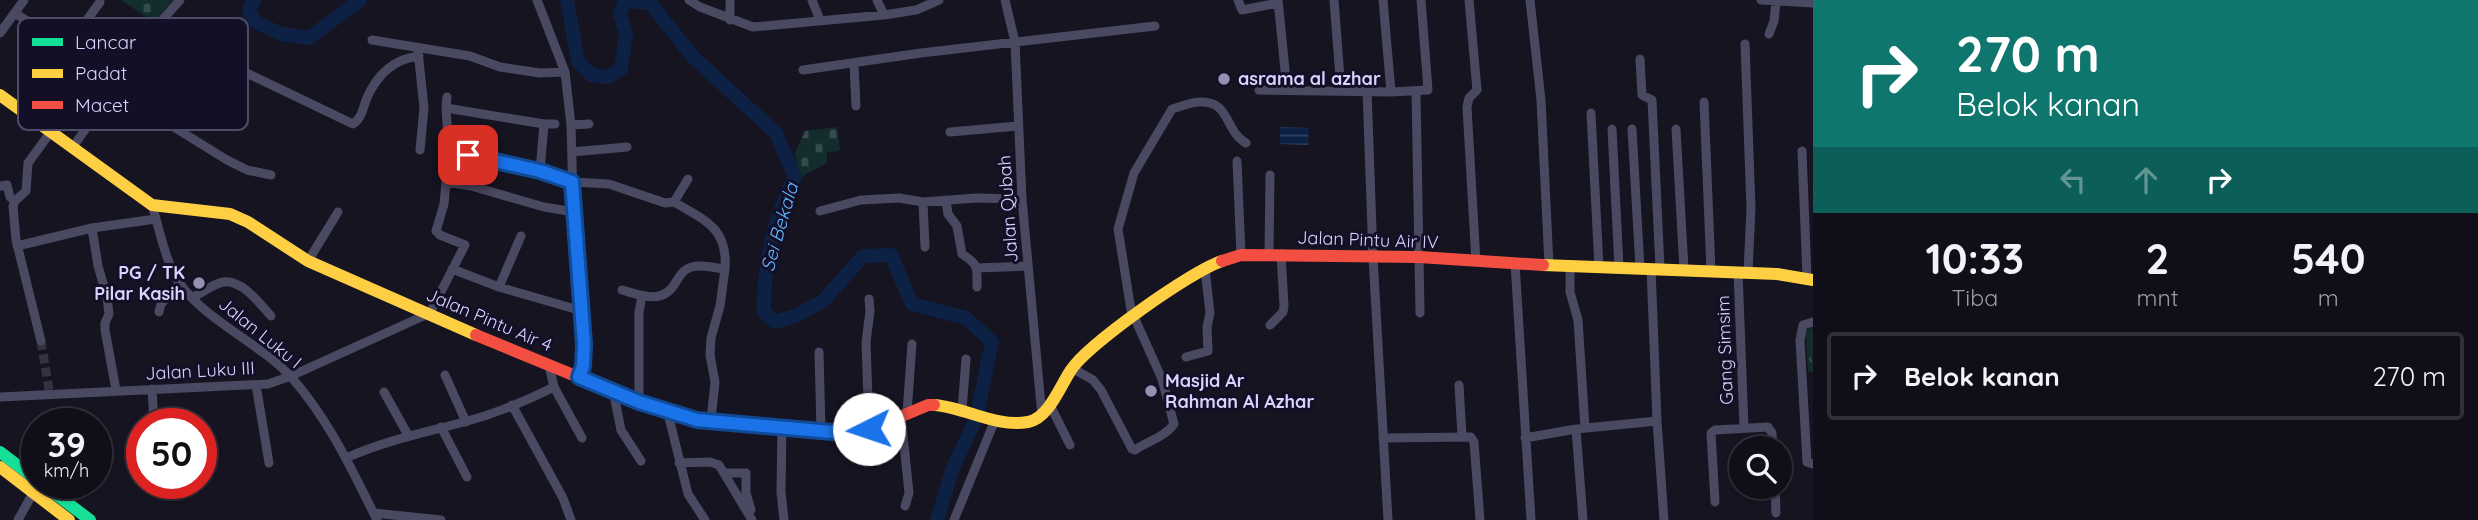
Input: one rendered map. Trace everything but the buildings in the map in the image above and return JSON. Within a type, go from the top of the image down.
[{"type":"main road","points":[[0,95],[18,109]]},
{"type":"main road","points":[[46,130],[152,205]]},
{"type":"main road","name":"Jalan Pintu Air 4","points":[[152,205],[230,214],[248,222],[308,261],[350,281],[549,366],[639,402],[697,420],[845,432],[869,429],[928,405],[991,419]]},
{"type":"main road","name":"Jalan Pintu Air IV","points":[[1042,416],[1080,358],[1133,316],[1205,269],[1241,255],[1419,257],[1476,262],[1743,272],[1810,279]]},
{"type":"main road","points":[[991,419],[1023,423],[1042,416]]},
{"type":"main road","points":[[0,452],[21,471]]},
{"type":"main road","points":[[0,467],[21,477]]},
{"type":"main road","points":[[50,499],[69,520]]},
{"type":"main road","points":[[58,499],[90,520]]},
{"type":"street","points":[[0,33],[24,0]]},
{"type":"street","points":[[164,18],[180,0]]},
{"type":"street","points":[[537,0],[565,72],[571,125],[572,182],[582,311],[583,366],[579,377]]},
{"type":"street","points":[[689,0],[692,4],[753,27],[884,15],[916,10],[939,0]]},
{"type":"street","points":[[730,0],[730,20]]},
{"type":"street","points":[[813,0],[820,20]]},
{"type":"street","points":[[877,0],[884,15]]},
{"type":"street","name":"Jalan Qubah","points":[[1005,0],[1016,42],[1022,199],[1042,416]]},
{"type":"street","points":[[1238,0],[1242,10],[1278,1],[1287,90]]},
{"type":"street","points":[[1334,0],[1341,91]]},
{"type":"street","points":[[1382,0],[1391,92]]},
{"type":"street","points":[[1259,90],[1426,91],[1429,88],[1421,0]]},
{"type":"street","points":[[1468,0],[1477,90],[1469,98],[1467,107],[1476,262]]},
{"type":"street","points":[[1530,0],[1541,100],[1549,265]]},
{"type":"street","points":[[1761,0],[1811,2]]},
{"type":"street","points":[[1769,34],[1774,21],[1776,1]]},
{"type":"street","points":[[88,18],[100,2]]},
{"type":"street","points":[[15,13],[23,18]]},
{"type":"street","points":[[803,70],[922,53],[1155,26]]},
{"type":"street","points":[[372,40],[419,53],[470,56],[500,66],[540,73],[565,72]]},
{"type":"street","name":"Gang Simsim","points":[[1744,427],[1743,272],[1751,208],[1745,44]]},
{"type":"street","points":[[248,74],[353,124],[360,117],[377,79],[387,68],[419,53]]},
{"type":"street","points":[[419,53],[424,108],[420,150]]},
{"type":"street","points":[[1640,59],[1642,95],[1652,100],[1650,268],[1664,520]]},
{"type":"street","points":[[854,64],[856,106]]},
{"type":"street","points":[[1367,91],[1373,257],[1388,520]]},
{"type":"street","points":[[1416,92],[1420,313]]},
{"type":"street","points":[[447,97],[447,134],[468,155],[540,171],[572,182],[609,184],[660,202],[674,202],[698,216],[723,239],[726,252],[725,269],[720,306],[711,338],[710,355],[715,382],[711,420]]},
{"type":"street","points":[[1072,368],[1093,380],[1101,390],[1132,449],[1135,450],[1166,434],[1174,424],[1162,380],[1133,316],[1118,229],[1134,173],[1172,109],[1200,102],[1217,105],[1225,113],[1236,135],[1246,143]]},
{"type":"street","points":[[1704,102],[1711,271]]},
{"type":"street","points":[[446,108],[550,124],[540,171]]},
{"type":"street","points":[[1591,113],[1598,267]]},
{"type":"street","points":[[571,125],[589,124]]},
{"type":"street","points":[[950,132],[1018,126]]},
{"type":"street","points":[[1612,128],[1619,267]]},
{"type":"street","points":[[1632,129],[1650,268]]},
{"type":"street","points":[[1676,129],[1684,269]]},
{"type":"street","points":[[73,148],[86,130]]},
{"type":"street","points":[[179,130],[247,170],[271,175]]},
{"type":"street","points":[[8,199],[26,191],[25,174],[28,163],[50,133]]},
{"type":"street","points":[[572,152],[627,147]]},
{"type":"street","points":[[1802,151],[1810,279]]},
{"type":"street","points":[[1237,161],[1241,255]]},
{"type":"street","points":[[1270,175],[1275,254],[1284,306],[1283,312],[1270,325]]},
{"type":"street","points":[[430,313],[465,245],[436,231],[444,204],[447,179],[544,207],[574,212]]},
{"type":"street","points":[[674,202],[688,179]]},
{"type":"street","points":[[0,186],[8,185],[8,199],[41,341]]},
{"type":"street","points":[[820,211],[861,200],[899,198],[923,202],[1022,199]]},
{"type":"street","points":[[946,200],[948,214],[957,226],[962,254],[973,260],[977,268],[976,287]]},
{"type":"street","points":[[923,202],[925,247]]},
{"type":"street","name":"Jalan Luku I","points":[[152,205],[173,272],[180,283],[215,318],[262,351],[291,376],[325,420],[376,517]]},
{"type":"street","points":[[308,261],[338,212]]},
{"type":"street","points":[[18,246],[92,229],[156,219]]},
{"type":"street","points":[[92,229],[98,266],[107,297],[109,314],[105,330],[116,390]]},
{"type":"street","points":[[499,287],[521,236]]},
{"type":"street","points":[[1515,263],[1531,520]]},
{"type":"street","points":[[622,290],[642,296],[666,295],[680,275],[689,268],[696,266],[725,269]]},
{"type":"street","points":[[977,268],[1028,266]]},
{"type":"street","points":[[1570,266],[1570,292],[1578,320],[1583,520]]},
{"type":"street","points":[[452,269],[499,287],[582,311]]},
{"type":"street","points":[[1186,357],[1208,351],[1207,329],[1210,313],[1205,269]]},
{"type":"street","points":[[193,297],[221,282],[233,282],[254,297],[271,316]]},
{"type":"street","points":[[159,312],[161,304],[180,283]]},
{"type":"street","points":[[639,402],[639,312],[642,296]]},
{"type":"street","points":[[869,299],[866,342],[869,429]]},
{"type":"street","name":"Jalan Luku III","points":[[0,397],[256,385],[291,376],[430,313]]},
{"type":"street","points":[[1813,322],[1802,325],[1800,340],[1807,462],[1813,464]]},
{"type":"street","points":[[905,506],[909,494],[904,415],[912,344]]},
{"type":"street","points":[[819,352],[821,430]]},
{"type":"street","points":[[963,411],[966,359]]},
{"type":"street","points":[[549,366],[554,387],[582,438]]},
{"type":"street","points":[[445,375],[466,422]]},
{"type":"street","points":[[256,385],[269,463]]},
{"type":"street","points":[[1459,385],[1462,436]]},
{"type":"street","points":[[346,458],[408,435],[466,422],[554,387]]},
{"type":"street","points":[[152,389],[154,408]]},
{"type":"street","points":[[613,390],[621,430],[641,461]]},
{"type":"street","points":[[383,392],[408,435]]},
{"type":"street","points":[[512,405],[563,498],[571,520]]},
{"type":"street","points":[[1050,405],[1070,445]]},
{"type":"street","points":[[667,410],[688,494],[705,520]]},
{"type":"street","points":[[954,520],[991,419]]},
{"type":"street","points":[[1525,438],[1657,421]]},
{"type":"street","points":[[782,426],[780,492],[784,520]]},
{"type":"street","points":[[441,427],[467,477]]},
{"type":"street","points":[[1715,502],[1711,433],[1715,430],[1744,427],[1769,427],[1772,436]]},
{"type":"street","points":[[1383,438],[1471,438],[1474,442],[1480,520]]},
{"type":"street","points":[[680,463],[715,462],[726,473],[753,520]]},
{"type":"street","points":[[726,473],[746,473],[746,493],[753,520]]},
{"type":"street","points":[[18,520],[29,499]]},
{"type":"street","points":[[1775,499],[1776,513]]},
{"type":"street","points":[[376,517],[441,520]]},
{"type":"green space","points":[[121,0],[173,0],[157,18],[148,18]]},
{"type":"green space","points":[[837,127],[840,150],[827,153],[827,163],[799,178],[795,153],[805,131]]},
{"type":"green space","points":[[1809,328],[1813,329],[1813,372],[1808,372],[1806,333]]},
{"type":"water","points":[[1280,127],[1309,128],[1308,145],[1280,144]]},
{"type":"waterway","points":[[254,0],[249,10],[254,21],[281,34],[309,38],[360,0]]},
{"type":"waterway","name":"Sei Bekala","points":[[567,0],[578,61],[591,75],[609,77],[621,69],[626,34],[620,14],[625,1],[650,3],[693,57],[776,133],[795,177],[781,209],[765,277],[764,312],[775,322],[795,316],[823,301],[863,256],[891,255],[912,304],[966,318],[992,342],[976,419],[952,470],[937,520]]},
{"type":"tunnel","points":[[41,341],[49,390]]},
{"type":"traffic: fast","points":[[0,452],[21,468]]},
{"type":"traffic: fast","points":[[62,499],[90,520]]},
{"type":"traffic: slow","points":[[0,95],[18,108]]},
{"type":"traffic: slow","points":[[48,130],[152,205],[230,214],[248,222],[308,261],[476,335]]},
{"type":"traffic: slow","points":[[934,405],[1004,422],[1028,422],[1035,419],[1048,408],[1071,370],[1098,343],[1166,293],[1222,261]]},
{"type":"traffic: slow","points":[[1543,265],[1777,274],[1813,280]]},
{"type":"traffic: slow","points":[[0,467],[69,520]]},
{"type":"traffic: jam","points":[[1222,261],[1241,255],[1419,257],[1543,265]]},
{"type":"traffic: jam","points":[[476,335],[639,402],[683,417],[845,432],[883,424],[934,405]]},
{"type":"place","name":"asrama al azhar","points":[[1224,79]]},
{"type":"place","name":"PG / TK Pilar Kasih","points":[[199,283]]},
{"type":"place","name":"Masjid Ar Rahman Al Azhar","points":[[1151,391]]},
{"type":"route","points":[[468,155],[540,171],[572,182],[584,344],[583,366],[579,377],[639,402],[697,420],[832,432],[869,429]]}]
